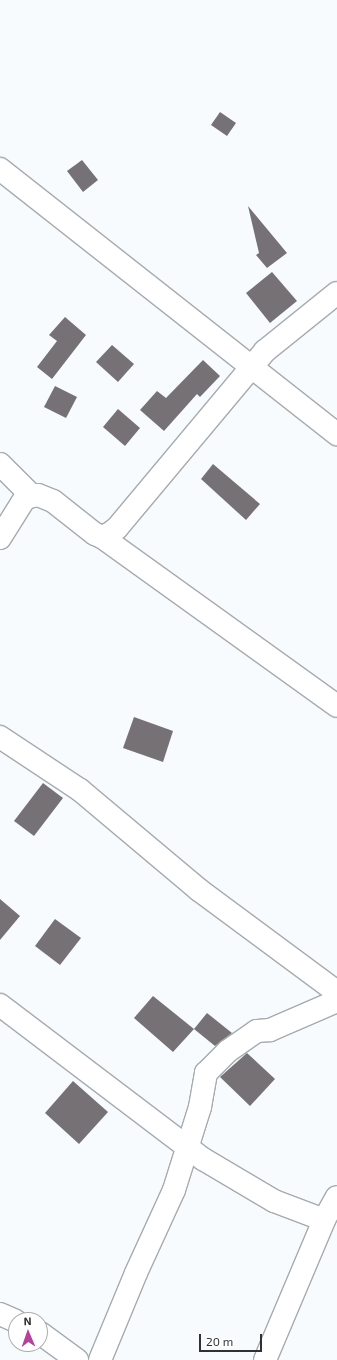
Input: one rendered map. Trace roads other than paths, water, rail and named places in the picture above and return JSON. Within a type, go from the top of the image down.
[{"type":"street","points":[[0,169],[337,434]]},
{"type":"street","points":[[102,537],[117,528],[265,351],[337,293]]},
{"type":"street","points":[[0,464],[31,495]]},
{"type":"street","points":[[0,538],[25,498],[31,495],[46,497],[337,706]]},
{"type":"street","points":[[0,737],[80,790],[199,890],[337,992]]},
{"type":"street","points":[[100,1360],[136,1273],[174,1190],[200,1107],[206,1073],[228,1051],[257,1031],[270,1030],[337,1001]]},
{"type":"street","points":[[0,1005],[187,1147],[274,1201],[324,1220]]},
{"type":"street","points":[[265,1360],[324,1220],[337,1197]]},
{"type":"street","points":[[48,1339],[78,1360]]}]
